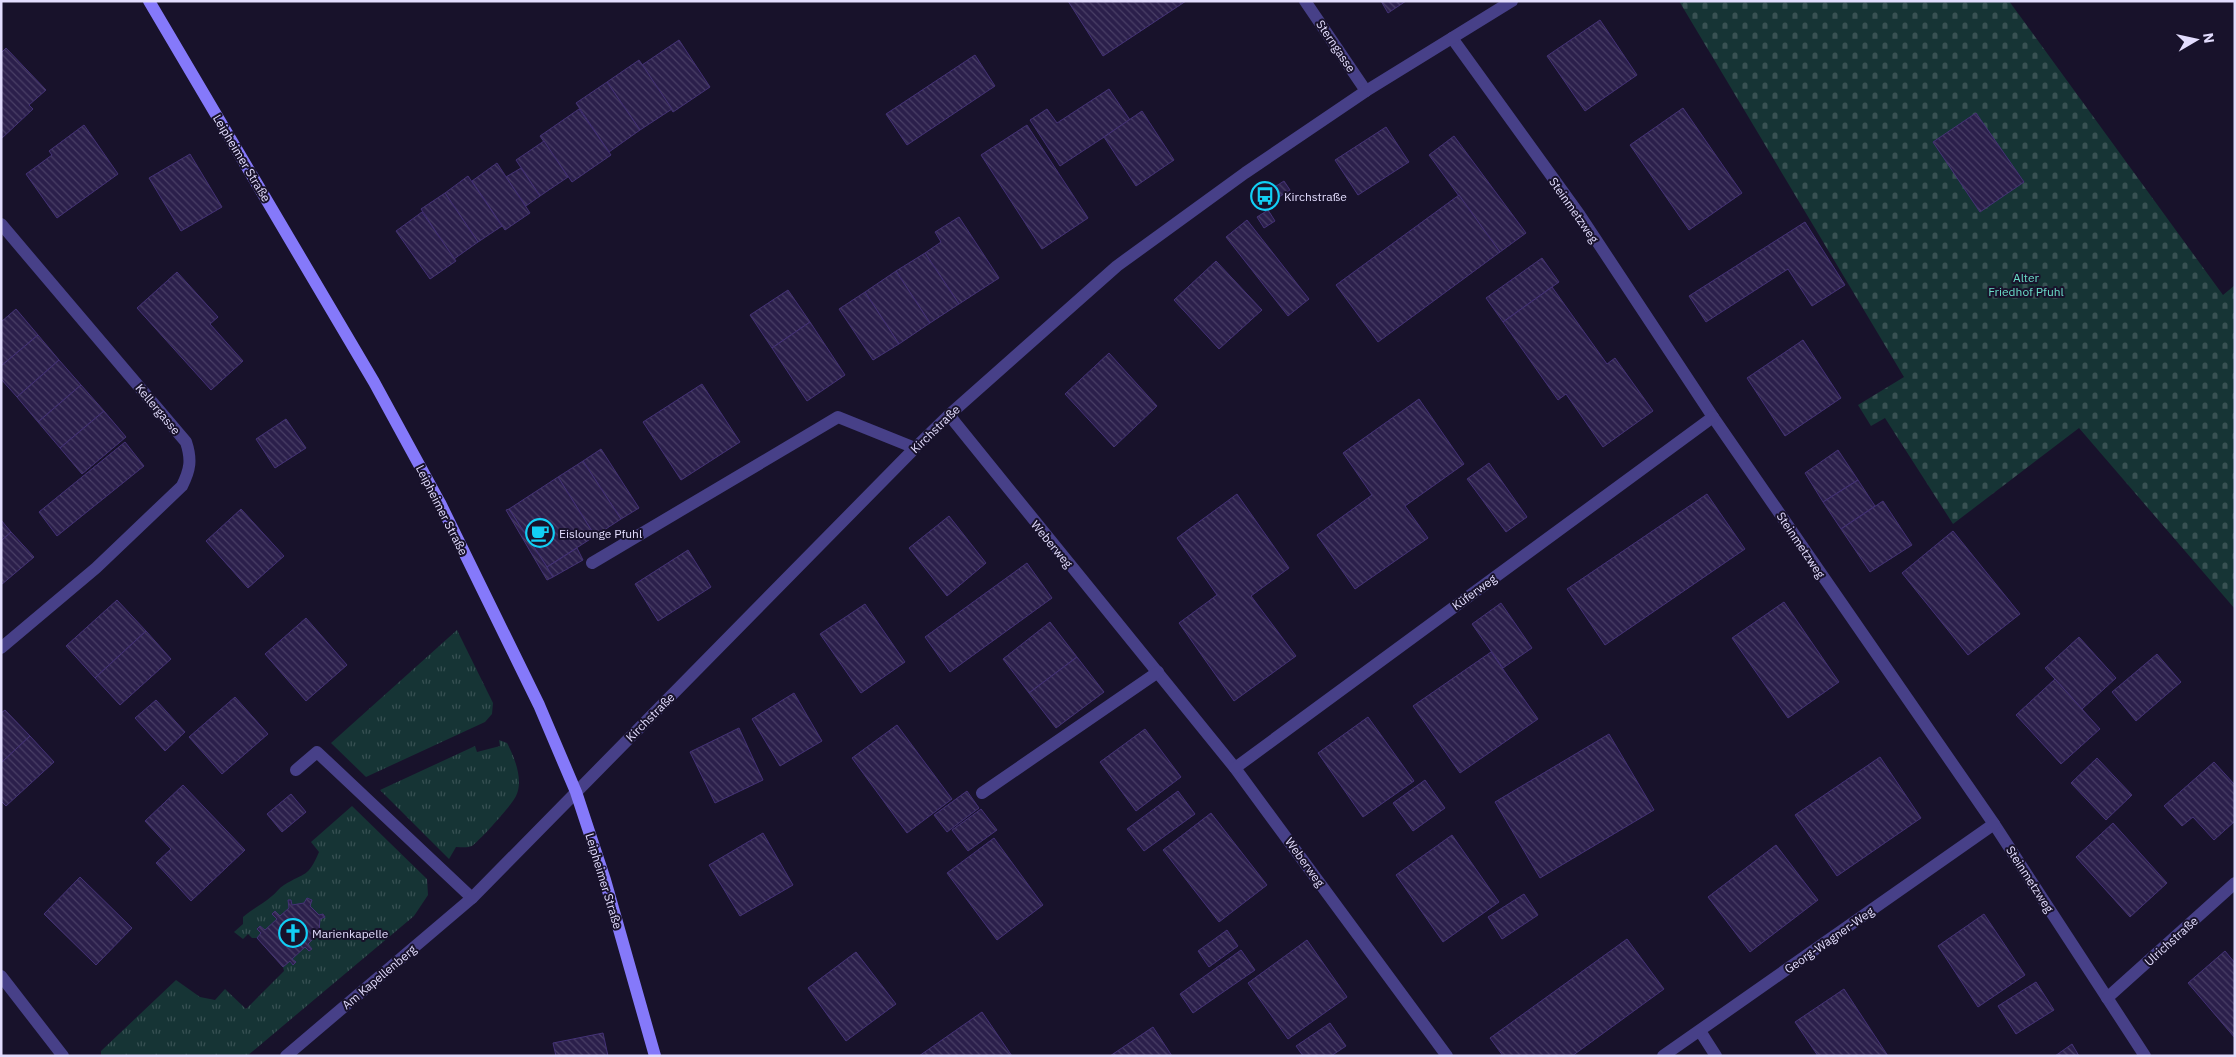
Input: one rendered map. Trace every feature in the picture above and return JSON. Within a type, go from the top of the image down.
[{"type":"main road","name":"Leipheimer Straße","points":[[149,1],[362,360],[435,494],[539,705],[576,792],[604,880],[655,1056]]},
{"type":"street","name":"Sterngasse","points":[[1306,1],[1366,91]]},
{"type":"street","name":"Kirchstraße","points":[[576,792],[948,415],[1117,266],[1245,172],[1366,91],[1512,1]]},
{"type":"street","name":"Steinmetzweg","points":[[1452,38],[1579,214],[1713,416],[1994,824],[2145,1056]]},
{"type":"street","name":"Kellergasse","points":[[1,224],[186,442],[191,456],[189,471],[182,486],[96,568],[1,648]]},
{"type":"street","name":"Weberweg","points":[[948,415],[1235,768],[1447,1056]]},
{"type":"street","points":[[592,563],[838,416],[915,448]]},
{"type":"street","name":"Küferweg","points":[[1235,768],[1713,416]]},
{"type":"street","points":[[982,793],[1158,672]]},
{"type":"street","points":[[296,770],[316,752],[472,898]]},
{"type":"street","name":"Am Kapellenberg","points":[[286,1056],[472,898],[576,792]]},
{"type":"street","name":"Georg-Wagner-Weg","points":[[1663,1056],[1994,824]]},
{"type":"street","name":"Ulrichstraße","points":[[2107,998],[2235,883]]},
{"type":"street","points":[[1,976],[63,1056]]},
{"type":"street","points":[[1700,1031],[1716,1056]]},
{"type":"green space","name":"Alter Friedhof Pfuhl","points":[[1679,1],[2009,1],[2223,295],[2235,285],[2235,609],[2079,428],[1953,524],[1885,418],[1871,426],[1858,405],[1904,377]]},
{"type":"green space","points":[[457,630],[493,703],[492,714],[485,722],[366,777],[331,743]]},
{"type":"green space","points":[[499,740],[507,743],[515,761],[519,776],[516,796],[472,846],[456,847],[449,859],[380,790],[475,746],[477,752],[500,746]]},
{"type":"green space","points":[[352,806],[427,879],[428,895],[414,916],[247,1056],[101,1056],[101,1051],[176,980],[200,997],[215,1000],[225,989],[246,1009],[284,971],[283,967],[290,961],[293,965],[295,963],[292,959],[305,947],[309,951],[311,949],[308,944],[316,936],[324,937],[324,932],[319,932],[320,919],[325,917],[324,914],[319,915],[310,906],[312,900],[308,898],[304,903],[292,905],[291,900],[288,900],[289,908],[280,916],[275,911],[273,913],[277,919],[265,930],[260,926],[257,928],[261,933],[257,938],[252,938],[248,934],[243,939],[234,932],[243,924],[243,917],[246,914],[269,899],[282,886],[309,870],[319,852],[311,842]]},
{"type":"building","points":[[1068,1],[1186,1],[1103,56]]},
{"type":"building","points":[[1381,1],[1406,1],[1388,13]]},
{"type":"building","points":[[1600,20],[1637,75],[1585,111],[1547,56]]},
{"type":"building","points":[[679,40],[710,87],[673,112],[642,65]]},
{"type":"building","points":[[6,48],[46,90],[29,105],[33,109],[1,139],[1,53]]},
{"type":"building","points":[[975,55],[995,86],[907,145],[886,114]]},
{"type":"building","points":[[639,60],[672,109],[640,130],[607,82]]},
{"type":"building","points":[[607,82],[640,130],[609,152],[576,103]]},
{"type":"building","points":[[1109,89],[1130,120],[1060,166],[1030,120],[1047,109],[1057,123]]},
{"type":"building","points":[[1683,108],[1742,193],[1689,230],[1630,145]]},
{"type":"building","points":[[579,109],[611,155],[572,182],[540,136]]},
{"type":"building","points":[[1142,111],[1174,160],[1136,186],[1104,137]]},
{"type":"building","points":[[1976,113],[2024,182],[1980,212],[1933,142]]},
{"type":"building","points":[[84,125],[118,174],[57,218],[26,174],[52,155],[49,151]]},
{"type":"building","points":[[1027,125],[1088,218],[1042,249],[981,155]]},
{"type":"building","points":[[1386,127],[1409,162],[1358,195],[1335,160]]},
{"type":"building","points":[[1454,136],[1526,233],[1500,252],[1429,155]]},
{"type":"building","points":[[544,141],[568,177],[540,196],[516,160]]},
{"type":"building","points":[[190,154],[222,207],[181,231],[149,178]]},
{"type":"building","points":[[497,163],[530,213],[505,230],[472,181]]},
{"type":"building","points":[[521,168],[540,196],[526,206],[506,177]]},
{"type":"building","points":[[468,176],[502,226],[478,242],[445,193]]},
{"type":"building","points":[[1284,181],[1290,190],[1271,202],[1265,193]]},
{"type":"building","points":[[445,193],[478,242],[454,259],[421,209]]},
{"type":"building","points":[[1459,195],[1500,252],[1378,342],[1336,285]]},
{"type":"building","points":[[1268,210],[1275,221],[1264,228],[1257,217]]},
{"type":"building","points":[[422,212],[456,261],[430,279],[396,231]]},
{"type":"building","points":[[959,217],[999,278],[959,304],[925,253],[941,242],[935,232]]},
{"type":"building","points":[[1247,220],[1309,299],[1288,316],[1226,237]]},
{"type":"building","points":[[1805,222],[1845,285],[1812,306],[1788,269],[1706,322],[1689,296]]},
{"type":"building","points":[[925,253],[959,304],[930,323],[896,271]]},
{"type":"building","points":[[1542,258],[1559,282],[1503,322],[1486,298]]},
{"type":"building","points":[[1216,261],[1262,310],[1219,349],[1174,300]]},
{"type":"building","points":[[896,271],[930,323],[899,344],[865,292]]},
{"type":"building","points":[[177,272],[218,317],[210,324],[243,361],[211,390],[137,308]]},
{"type":"building","points":[[1552,287],[1607,364],[1615,358],[1653,411],[1603,447],[1566,394],[1558,400],[1503,322]]},
{"type":"building","points":[[788,290],[810,322],[772,348],[750,315]]},
{"type":"building","points":[[865,292],[899,344],[873,360],[839,309]]},
{"type":"building","points":[[16,309],[38,335],[1,366],[1,322]]},
{"type":"building","points":[[810,322],[845,375],[807,401],[772,348]]},
{"type":"building","points":[[38,335],[59,360],[17,397],[1,379],[1,366]]},
{"type":"building","points":[[1803,340],[1841,398],[1785,436],[1747,378]]},
{"type":"building","points":[[1109,353],[1157,406],[1114,447],[1065,394]]},
{"type":"building","points":[[59,360],[81,385],[38,422],[17,397]]},
{"type":"building","points":[[702,384],[740,442],[681,480],[643,422]]},
{"type":"building","points":[[81,385],[104,411],[60,448],[38,422]]},
{"type":"building","points":[[1419,399],[1464,464],[1405,506],[1428,538],[1355,589],[1317,535],[1372,495],[1343,453]]},
{"type":"building","points":[[104,411],[126,437],[82,474],[60,448]]},
{"type":"building","points":[[286,419],[306,448],[275,468],[256,439]]},
{"type":"building","points":[[125,442],[144,466],[57,536],[39,512]]},
{"type":"building","points":[[601,449],[639,508],[621,519],[583,461]]},
{"type":"building","points":[[1838,450],[1858,480],[1823,502],[1805,473]]},
{"type":"building","points":[[583,461],[621,519],[595,536],[558,477]]},
{"type":"building","points":[[1489,463],[1527,517],[1506,532],[1467,479]]},
{"type":"building","points":[[558,477],[595,536],[547,567],[509,509]]},
{"type":"building","points":[[1858,480],[1875,506],[1841,529],[1823,502]]},
{"type":"building","points":[[1237,494],[1289,568],[1251,596],[1296,656],[1234,701],[1179,623],[1217,595],[1177,538]]},
{"type":"building","points":[[1707,494],[1745,549],[1605,645],[1567,589]]},
{"type":"building","points":[[1883,501],[1912,545],[1870,572],[1841,529]]},
{"type":"building","points":[[241,509],[284,556],[248,588],[206,541]]},
{"type":"building","points":[[509,509],[553,577],[547,580],[506,510]]},
{"type":"building","points":[[949,516],[986,563],[947,596],[909,548]]},
{"type":"building","points":[[1,520],[11,532],[1,541]]},
{"type":"building","points":[[1953,531],[2020,614],[1968,655],[1902,573]]},
{"type":"building","points":[[11,532],[34,557],[1,585],[1,541]]},
{"type":"building","points":[[577,548],[583,560],[553,577],[547,567]]},
{"type":"building","points":[[688,550],[711,587],[658,621],[635,584]]},
{"type":"building","points":[[1027,563],[1052,598],[950,672],[925,637]]},
{"type":"building","points":[[117,600],[146,631],[95,678],[66,646]]},
{"type":"building","points":[[1784,602],[1839,682],[1788,718],[1732,638]]},
{"type":"building","points":[[1501,603],[1532,648],[1503,668],[1472,624]]},
{"type":"building","points":[[865,604],[905,662],[861,693],[820,634]]},
{"type":"building","points":[[306,618],[347,665],[306,701],[265,654]]},
{"type":"building","points":[[1050,622],[1077,657],[1029,693],[1003,659]]},
{"type":"building","points":[[146,631],[171,659],[120,705],[95,678]]},
{"type":"building","points":[[2079,637],[2116,678],[2082,709],[2045,668]]},
{"type":"building","points":[[1491,652],[1538,719],[1460,773],[1413,706]]},
{"type":"building","points":[[2157,654],[2181,682],[2136,721],[2112,692]]},
{"type":"building","points":[[1077,657],[1104,692],[1056,728],[1029,693]]},
{"type":"building","points":[[2055,679],[2100,729],[2061,764],[2016,715]]},
{"type":"building","points":[[794,693],[822,741],[780,766],[752,719]]},
{"type":"building","points":[[235,697],[268,734],[222,774],[189,737]]},
{"type":"building","points":[[156,700],[185,732],[165,751],[135,718]]},
{"type":"building","points":[[5,710],[30,736],[1,763],[1,713]]},
{"type":"building","points":[[1368,717],[1414,781],[1363,817],[1318,753]]},
{"type":"building","points":[[897,725],[952,799],[907,833],[852,758]]},
{"type":"building","points":[[739,728],[763,780],[715,803],[690,752]]},
{"type":"building","points":[[1145,729],[1181,777],[1136,811],[1100,762]]},
{"type":"building","points":[[1609,734],[1654,810],[1540,878],[1495,802]]},
{"type":"building","points":[[30,736],[54,762],[6,806],[1,801],[1,763]]},
{"type":"building","points":[[1880,757],[1921,818],[1837,876],[1795,815]]},
{"type":"building","points":[[2097,758],[2132,795],[2106,820],[2071,783]]},
{"type":"building","points":[[2214,762],[2235,785],[2235,821],[2214,840],[2193,817],[2182,826],[2164,806]]},
{"type":"building","points":[[1425,780],[1445,808],[1413,831],[1393,803]]},
{"type":"building","points":[[183,785],[245,850],[191,901],[156,863],[171,849],[145,821]]},
{"type":"building","points":[[967,791],[979,808],[947,832],[934,815]]},
{"type":"building","points":[[1178,791],[1195,814],[1144,851],[1127,829]]},
{"type":"building","points":[[291,794],[306,812],[282,832],[267,814]]},
{"type":"building","points":[[981,809],[997,830],[968,851],[952,830]]},
{"type":"building","points":[[1211,813],[1267,885],[1219,922],[1163,850]]},
{"type":"building","points":[[2113,823],[2167,883],[2130,917],[2076,857]]},
{"type":"building","points":[[763,833],[793,885],[740,916],[709,865]]},
{"type":"building","points":[[1452,835],[1499,902],[1443,942],[1396,875]]},
{"type":"building","points":[[994,838],[1043,905],[997,940],[947,873]]},
{"type":"building","points":[[1776,845],[1818,900],[1750,952],[1708,897]]},
{"type":"building","points":[[80,877],[132,928],[96,965],[44,914]]},
{"type":"building","points":[[1524,894],[1538,915],[1502,939],[1488,917]]},
{"type":"building","name":"Marienkapelle","points":[[307,898],[312,900],[310,906],[319,915],[323,914],[325,917],[320,919],[319,932],[324,932],[325,937],[316,936],[308,944],[312,949],[309,951],[305,947],[292,959],[296,962],[293,965],[290,961],[283,967],[257,938],[261,933],[257,929],[260,926],[265,930],[277,919],[272,914],[275,911],[280,916],[289,908],[288,900],[291,900],[292,905],[304,903]]},
{"type":"building","points":[[1984,914],[2025,975],[1978,1007],[1938,946]]},
{"type":"building","points":[[1227,930],[1238,946],[1209,967],[1198,951]]},
{"type":"building","points":[[1627,939],[1664,989],[1572,1056],[1503,1056],[1490,1038]]},
{"type":"building","points":[[1307,940],[1347,997],[1288,1039],[1248,983]]},
{"type":"building","points":[[1241,950],[1255,970],[1193,1013],[1180,994]]},
{"type":"building","points":[[2225,951],[2235,963],[2235,1038],[2188,983]]},
{"type":"building","points":[[856,952],[896,1004],[846,1041],[808,988]]},
{"type":"building","points":[[2036,982],[2054,1010],[2016,1034],[1998,1006]]},
{"type":"building","points":[[1844,989],[1888,1056],[1818,1056],[1795,1022]]},
{"type":"building","points":[[982,1012],[1012,1056],[919,1056]]},
{"type":"building","points":[[1330,1023],[1346,1046],[1331,1056],[1303,1056],[1296,1046]]},
{"type":"building","points":[[1153,1027],[1172,1056],[1110,1056]]},
{"type":"building","points":[[603,1033],[608,1056],[556,1056],[553,1043]]},
{"type":"building","points":[[2072,1044],[2079,1056],[2055,1056]]},
{"type":"place","name":"Kirchstraße","points":[[1265,196]]},
{"type":"place","name":"Eislounge Pfuhl","points":[[540,533]]},
{"type":"place","name":"Marienkapelle","points":[[293,933]]}]
